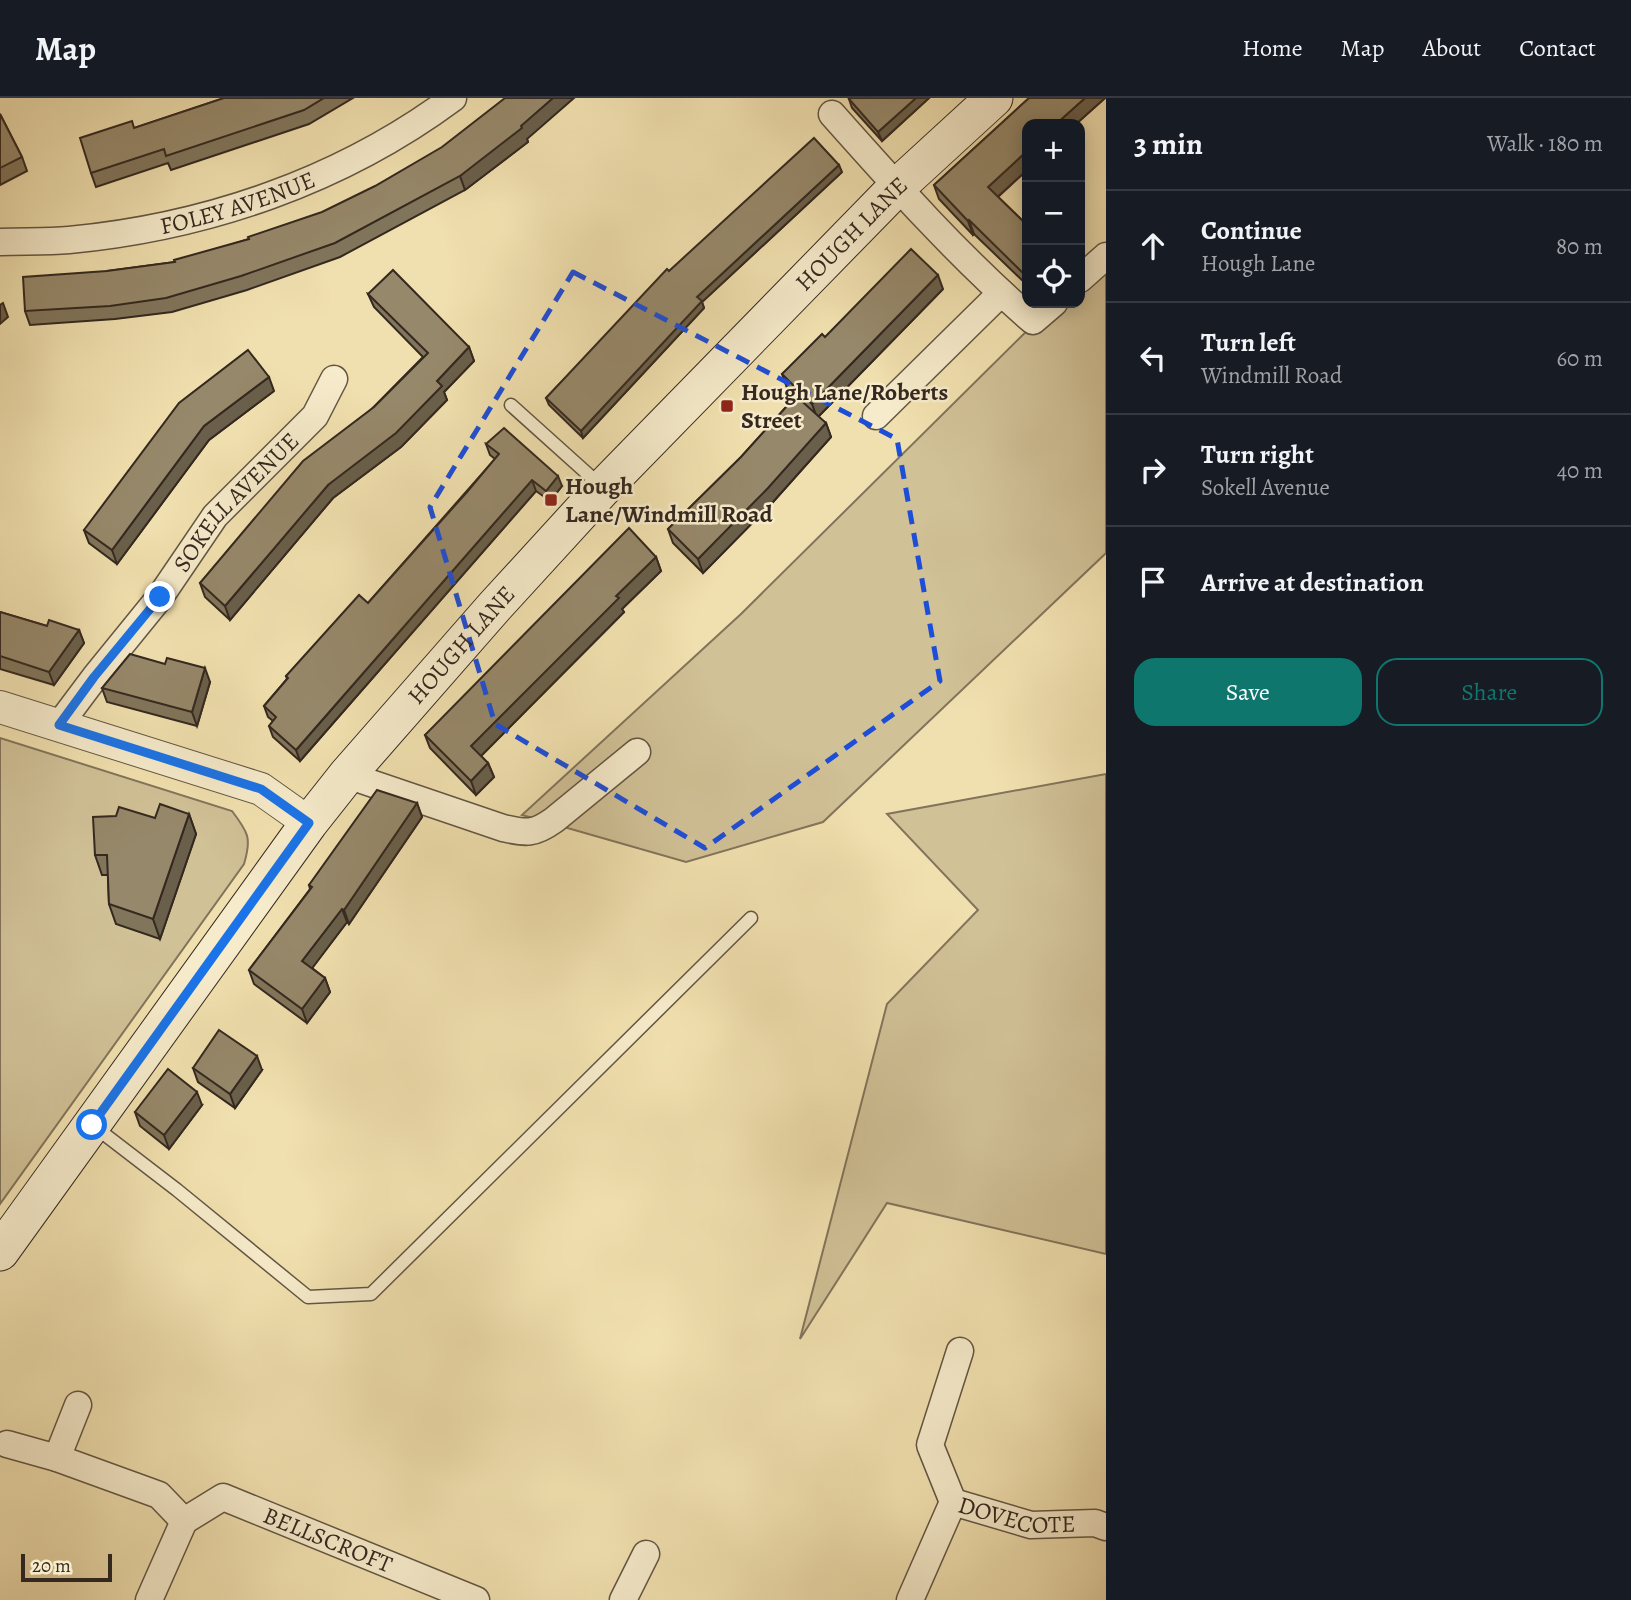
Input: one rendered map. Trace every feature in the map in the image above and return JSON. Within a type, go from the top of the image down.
[{"type":"main road","name":"HOUGH LANE","points":[[0,1252],[309,823],[347,775],[603,488],[897,187],[995,98]]},
{"type":"street","name":"FOLEY AVENUE","points":[[0,242],[68,240],[157,226],[235,208],[328,173],[388,141],[453,98]]},
{"type":"street","points":[[832,114],[897,187],[1001,293],[1033,321],[1048,308]]},
{"type":"street","points":[[1085,275],[1106,256]]},
{"type":"street","points":[[876,416],[1001,293]]},
{"type":"street","name":"SOKELL AVENUE","points":[[59,725],[94,677],[160,597],[215,516],[315,416],[334,379]]},
{"type":"street","points":[[0,707],[261,789],[309,823]]},
{"type":"street","points":[[347,775],[503,828],[527,833],[541,829],[554,820],[636,752]]},
{"type":"street","points":[[953,1502],[930,1446],[960,1351]]},
{"type":"street","points":[[57,1458],[78,1405]]},
{"type":"street","points":[[7,1444],[57,1458],[159,1495],[184,1521],[149,1600]]},
{"type":"street","name":"BELLSCROFT","points":[[184,1521],[223,1497],[476,1600]]},
{"type":"street","name":"DOVECOTE","points":[[910,1600],[953,1502],[1031,1525],[1096,1522],[1106,1527]]},
{"type":"street","points":[[623,1600],[646,1554]]},
{"type":"lane","points":[[511,405],[603,488]]},
{"type":"lane","points":[[92,1125],[308,1297],[372,1294],[751,918]]},
{"type":"highlighted area","points":[[573,272],[897,439],[940,681],[705,848],[495,724],[430,507]]},
{"type":"shaded area","points":[[1106,258],[1106,553],[823,822],[686,862],[522,815],[741,614],[1050,308],[1085,308],[1085,275]]},
{"type":"shaded area","points":[[0,738],[232,811],[245,830],[248,848],[244,864],[0,1204]]},
{"type":"shaded area","points":[[1106,774],[1106,1254],[887,1203],[800,1339],[887,1004],[978,910],[887,814]]},
{"type":"building","points":[[224,98],[324,98],[304,110],[166,156],[164,149],[91,173],[80,138],[132,121],[134,128]]},
{"type":"building","points":[[505,98],[553,98],[521,126],[522,128],[460,176],[335,243],[241,276],[166,298],[110,306],[25,311],[23,277],[107,271],[175,262],[174,260],[249,239],[248,237],[322,212],[375,186],[442,147]]},
{"type":"building","points":[[916,98],[878,132],[849,99]]},
{"type":"building","points":[[1029,98],[1085,98],[1062,119],[1022,119],[1022,156],[988,187],[1022,220],[1022,272],[934,185]]},
{"type":"building","points":[[0,114],[22,157],[0,168]]},
{"type":"building","points":[[814,138],[839,165],[697,297],[702,301],[581,431],[546,398],[667,269],[669,271]]},
{"type":"building","points":[[911,249],[938,275],[812,404],[782,374],[822,334],[825,337]]},
{"type":"building","points":[[393,270],[469,347],[437,381],[442,386],[396,433],[328,485],[225,606],[200,583],[303,461],[374,407],[428,353],[368,294]]},
{"type":"building","points":[[248,350],[269,377],[204,426],[112,550],[84,530],[179,403]]},
{"type":"building","points":[[796,396],[826,423],[768,488],[698,559],[668,529],[741,457]]},
{"type":"building","points":[[504,428],[558,476],[546,491],[532,480],[296,750],[269,726],[276,717],[264,706],[288,678],[286,676],[359,595],[368,603],[467,492],[499,454],[486,444]]},
{"type":"building","points":[[629,528],[656,557],[616,596],[619,598],[471,746],[488,763],[471,781],[425,735]]},
{"type":"building","points":[[0,612],[47,626],[49,620],[79,630],[49,672],[0,656]]},
{"type":"building","points":[[130,654],[165,664],[167,658],[205,668],[192,712],[102,688]]},
{"type":"building","points":[[377,790],[417,803],[344,910],[342,909],[302,961],[325,978],[302,1009],[249,970],[312,887],[309,885]]},
{"type":"building","points":[[160,804],[189,814],[153,919],[109,904],[107,855],[95,855],[93,817],[116,816],[119,807],[155,818]]},
{"type":"building","points":[[219,1030],[257,1056],[230,1094],[193,1068]]},
{"type":"building","points":[[168,1069],[197,1092],[164,1135],[135,1112]]},
{"type":"place","name":"Hough Lane/Roberts Street","points":[[727,406]]},
{"type":"place","name":"Hough Lane/Windmill Road","points":[[551,500]]},
{"type":"route","points":[[92,1125],[309,823],[261,789],[59,725],[94,677],[160,597]]}]
